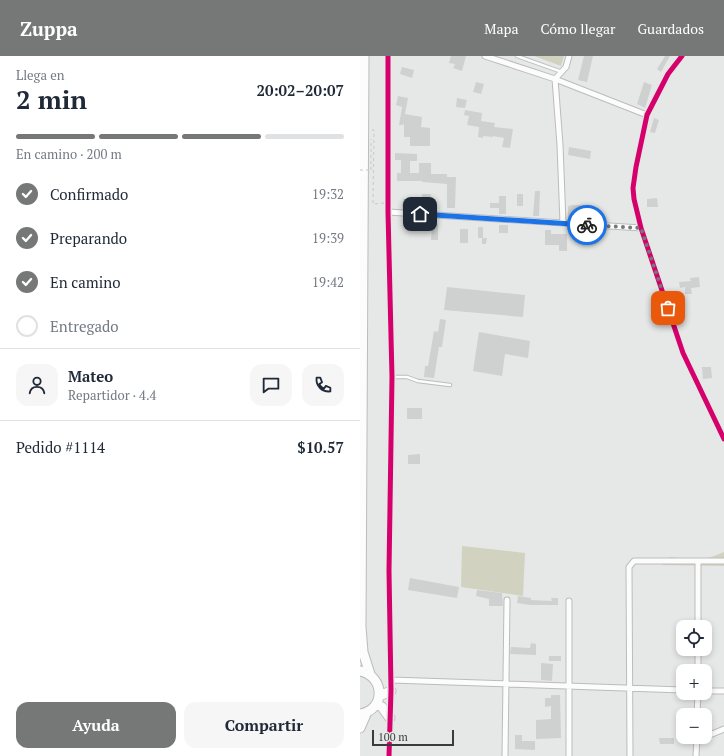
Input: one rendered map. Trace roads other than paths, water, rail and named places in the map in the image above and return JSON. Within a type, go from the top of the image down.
[{"type":"highway","points":[[364,56],[360,627],[362,652],[370,674]]},
{"type":"highway","points":[[360,670],[370,674],[376,680],[378,696],[382,707],[390,718]]},
{"type":"highway","points":[[360,728],[364,713],[378,696],[391,687]]},
{"type":"street","points":[[388,56],[388,212],[392,377],[389,571],[391,687],[389,756]]},
{"type":"street","points":[[485,56],[555,80],[647,115]]},
{"type":"street","points":[[563,223],[560,145],[555,80],[566,67],[569,56]]},
{"type":"street","points":[[682,56],[668,74],[647,115],[640,142],[633,188],[636,211],[641,228],[683,353],[724,439]]},
{"type":"street","points":[[388,212],[641,228]]},
{"type":"street","points":[[630,756],[631,688],[629,567],[634,561],[724,561]]},
{"type":"street","points":[[698,561],[698,620]]},
{"type":"street","points":[[506,756],[507,600]]},
{"type":"street","points":[[569,601],[569,756]]},
{"type":"street","points":[[391,687],[506,685],[676,690]]},
{"type":"street","points":[[712,691],[724,691]]},
{"type":"street","points":[[712,734],[724,729]]},
{"type":"street","points":[[696,756],[697,744]]},
{"type":"lane","points":[[517,56],[562,72]]},
{"type":"lane","points":[[392,377],[407,377],[418,382],[450,385]]}]
